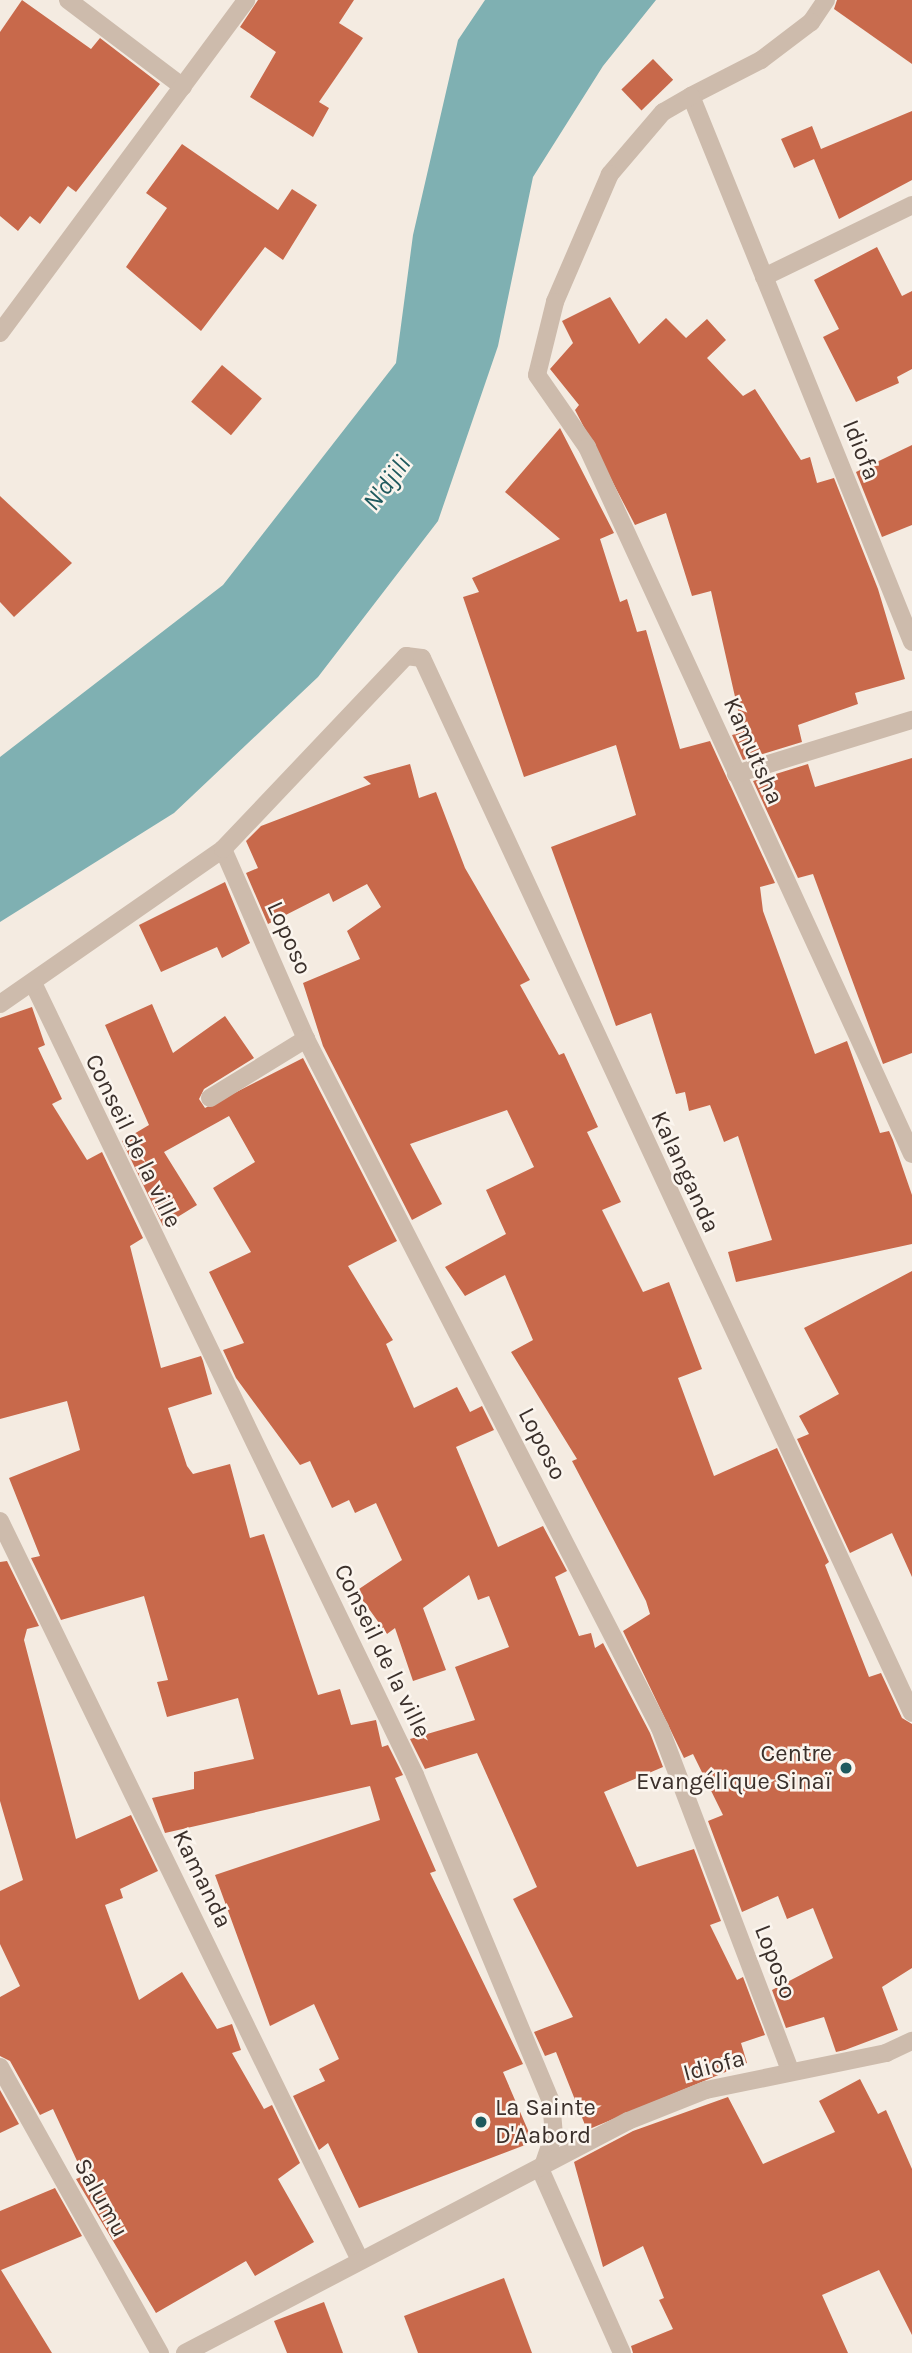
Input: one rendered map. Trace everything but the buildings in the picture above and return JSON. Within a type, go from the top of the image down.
[{"type":"street","points":[[68,0],[183,87]]},
{"type":"street","points":[[0,333],[246,0]]},
{"type":"street","points":[[691,96],[761,60],[811,22],[826,0]]},
{"type":"street","name":"Idiofa","points":[[691,96],[912,642]]},
{"type":"street","name":"Kamutsha","points":[[691,96],[663,112],[610,174],[555,302],[537,374],[587,447],[912,1154]]},
{"type":"street","points":[[764,277],[912,205]]},
{"type":"street","name":"Kalanganda","points":[[223,849],[414,654],[422,659],[912,1713]]},
{"type":"street","points":[[736,774],[912,720]]},
{"type":"street","points":[[0,1004],[34,985],[223,849]]},
{"type":"street","name":"Loposo","points":[[223,849],[306,1039],[660,1728],[791,2072]]},
{"type":"street","name":"Conseil de la ville","points":[[34,985],[415,1775],[551,2101],[554,2134],[541,2171]]},
{"type":"street","points":[[210,1098],[306,1039]]},
{"type":"street","name":"Kamanda","points":[[0,1521],[359,2258]]},
{"type":"street","name":"Idiofa","points":[[185,2353],[359,2258],[541,2171],[628,2122],[706,2090],[886,2053],[912,2041]]},
{"type":"street","name":"Salumu","points":[[0,2067],[160,2353]]},
{"type":"street","points":[[541,2171],[622,2353]]},
{"type":"water","name":"N'djili","points":[[485,0],[656,0],[603,66],[533,177],[498,346],[438,521],[318,677],[174,813],[0,922],[0,757],[223,585],[396,363],[413,235],[458,40]]},
{"type":"place","name":"Centre Evangélique Sinaï","points":[[846,1768]]},
{"type":"place","name":"La Sainte D'Aabord","points":[[481,2122]]}]
